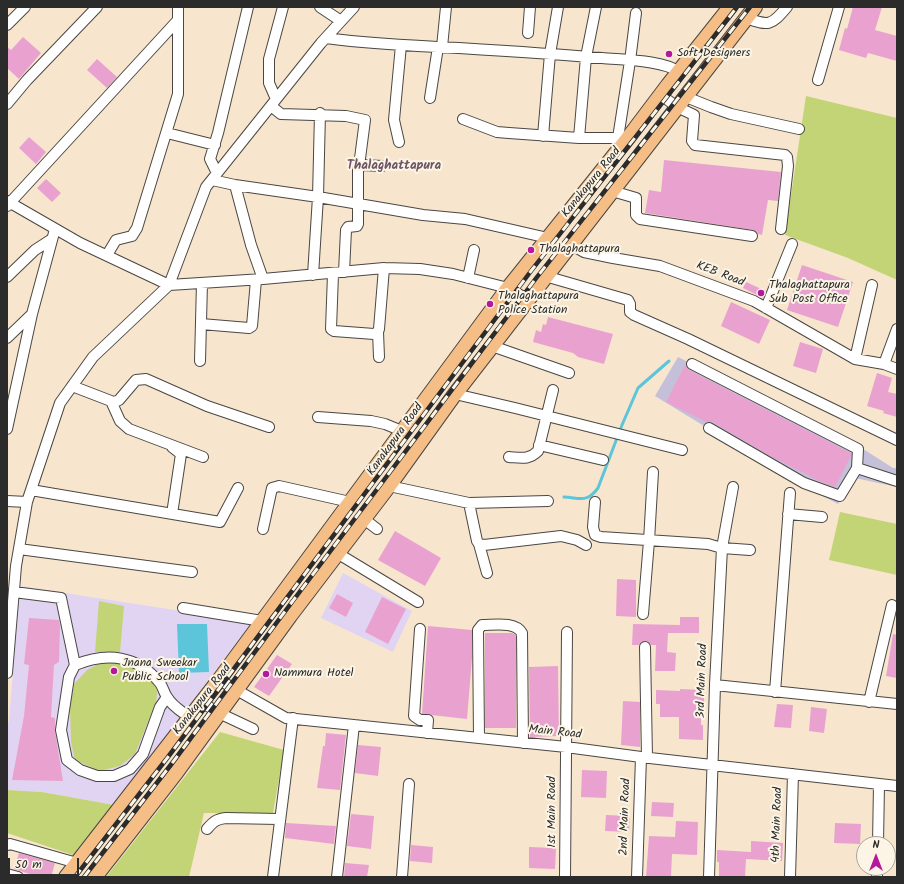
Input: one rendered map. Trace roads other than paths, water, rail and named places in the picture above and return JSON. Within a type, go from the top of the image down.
[{"type":"highway","name":"Kanakapura Road","points":[[66,877],[219,680],[508,288],[548,238],[623,138],[661,95],[730,7]]},
{"type":"highway","name":"Kanakapura Road","points":[[95,877],[176,773],[219,712],[527,299],[755,7]]},
{"type":"street","points":[[7,25],[25,7]]},
{"type":"street","points":[[7,104],[27,80],[97,7]]},
{"type":"street","points":[[107,255],[116,240],[132,236],[137,228],[167,133],[178,94],[178,7]]},
{"type":"street","points":[[214,176],[210,159],[215,145],[248,7]]},
{"type":"street","points":[[283,7],[269,60],[269,83],[273,103],[280,114],[320,114],[346,116],[366,120],[359,166],[358,224],[357,226],[348,227],[346,230],[344,272]]},
{"type":"street","points":[[320,7],[341,21]]},
{"type":"street","points":[[7,673],[14,592],[26,502],[60,403],[93,358],[169,285],[206,187],[326,38],[354,7]]},
{"type":"street","points":[[430,98],[446,7]]},
{"type":"street","points":[[528,33],[530,7]]},
{"type":"street","points":[[543,136],[550,54],[558,7]]},
{"type":"street","points":[[579,138],[586,57],[596,7]]},
{"type":"street","points":[[746,18],[761,24],[769,23],[777,19],[787,7]]},
{"type":"street","points":[[818,80],[839,7]]},
{"type":"street","points":[[463,119],[497,132],[579,138],[623,138],[636,13]]},
{"type":"street","points":[[178,20],[8,203],[80,243],[169,285],[260,280],[384,268],[420,268],[508,288],[527,299]]},
{"type":"street","points":[[326,38],[362,43],[550,54],[630,61],[658,64],[675,69],[679,72]]},
{"type":"street","points":[[399,142],[394,120],[401,45]]},
{"type":"street","points":[[661,95],[682,102],[799,129]]},
{"type":"street","points":[[682,102],[694,115],[692,141],[695,145],[786,155],[788,166],[781,229]]},
{"type":"street","points":[[313,275],[318,197],[320,114]]},
{"type":"street","points":[[167,133],[215,145]]},
{"type":"street","points":[[359,166],[382,166]]},
{"type":"street","points":[[214,176],[235,185],[318,197],[423,215],[465,220],[548,238]]},
{"type":"street","points":[[201,324],[249,328],[252,326],[260,280],[235,185]]},
{"type":"street","points":[[612,191],[636,198],[636,215],[640,219],[752,236]]},
{"type":"street","points":[[7,429],[32,314],[55,229]]},
{"type":"street","points":[[7,277],[35,250],[52,239]]},
{"type":"street","name":"KEB Road","points":[[570,244],[584,252],[660,266],[754,302],[855,359],[884,364],[897,370]]},
{"type":"street","points":[[766,308],[792,244]]},
{"type":"street","points":[[468,278],[474,250]]},
{"type":"street","points":[[379,357],[378,332],[384,268]]},
{"type":"street","points":[[333,274],[331,329],[334,331],[374,334],[378,332]]},
{"type":"street","points":[[545,276],[628,300],[630,302],[630,312],[634,315],[688,339],[897,440]]},
{"type":"street","points":[[200,361],[202,283]]},
{"type":"street","points":[[855,359],[872,285]]},
{"type":"street","points":[[7,338],[32,314]]},
{"type":"street","points":[[884,364],[897,330]]},
{"type":"street","points":[[492,346],[569,373]]},
{"type":"street","points":[[692,364],[858,449],[857,468],[840,496],[804,483],[709,428]]},
{"type":"street","points":[[72,386],[115,402],[119,400],[136,380],[146,379],[207,406],[269,427]]},
{"type":"street","points":[[509,457],[532,456],[538,451],[553,390]]},
{"type":"street","points":[[455,394],[682,450]]},
{"type":"street","points":[[110,401],[120,421],[124,425],[137,432],[203,457]]},
{"type":"street","points":[[318,417],[372,421],[385,424],[402,431]]},
{"type":"street","points":[[168,444],[181,454],[172,514]]},
{"type":"street","points":[[539,445],[603,460]]},
{"type":"street","points":[[857,468],[897,481]]},
{"type":"street","points":[[643,614],[653,472]]},
{"type":"street","points":[[263,529],[272,488],[279,486],[350,502]]},
{"type":"street","points":[[388,486],[469,503],[548,501]]},
{"type":"street","name":"3rd Main Road","points":[[709,877],[715,685],[722,548],[733,487]]},
{"type":"street","points":[[30,490],[220,522],[238,488]]},
{"type":"street","points":[[775,692],[790,493]]},
{"type":"street","points":[[7,501],[26,502]]},
{"type":"street","points":[[595,502],[593,527],[595,535],[601,537],[708,544],[722,548],[750,550]]},
{"type":"street","points":[[469,503],[477,541],[487,573]]},
{"type":"street","points":[[788,514],[822,517]]},
{"type":"street","points":[[364,519],[377,529]]},
{"type":"street","points":[[479,544],[484,545],[562,536],[577,540],[586,545]]},
{"type":"street","points":[[19,549],[192,572]]},
{"type":"street","points":[[337,554],[418,602]]},
{"type":"street","points":[[14,592],[61,598],[75,665],[69,677],[61,730],[68,760],[80,770],[97,776],[114,776],[130,769],[143,754],[160,707],[167,697]]},
{"type":"street","points":[[869,702],[892,605]]},
{"type":"street","points":[[183,608],[262,621]]},
{"type":"street","points":[[480,738],[478,630],[482,625],[512,626],[520,630],[522,633],[523,743]]},
{"type":"street","points":[[420,629],[414,716],[420,720],[428,720],[427,733]]},
{"type":"street","name":"1st Main Road","points":[[565,877],[567,632]]},
{"type":"street","name":"2nd Main Road","points":[[637,877],[644,757],[645,647]]},
{"type":"street","points":[[75,665],[87,660],[100,658],[128,660],[142,666],[162,685],[172,705],[189,717]]},
{"type":"street","name":"Main Road","points":[[219,680],[286,718],[566,747],[897,786]]},
{"type":"street","points":[[715,685],[897,704]]},
{"type":"street","points":[[202,702],[253,729]]},
{"type":"street","points":[[273,877],[279,819],[293,718]]},
{"type":"street","points":[[337,877],[354,725]]},
{"type":"street","name":"4th Main Road","points":[[790,877],[793,774]]},
{"type":"street","points":[[402,877],[409,784]]},
{"type":"street","points":[[878,836],[879,784]]},
{"type":"street","points":[[207,829],[214,821],[226,818],[279,819]]},
{"type":"street","points":[[7,845],[10,844],[77,863]]},
{"type":"street","points":[[7,874],[18,877]]},
{"type":"water","points":[[177,624],[207,624],[209,672],[179,673]]},
{"type":"waterway","points":[[564,497],[579,499],[587,498],[598,488],[638,388],[669,361]]},
{"type":"railway","points":[[75,877],[168,757],[531,271],[737,7]]},
{"type":"railway","points":[[84,877],[173,762],[537,277],[750,7]]},
{"type":"place","name":"Soft Designers","points":[[669,54]]},
{"type":"place","name":"Thalaghattapura","points":[[531,250]]},
{"type":"place","name":"Thalaghattapura Sub Post Office","points":[[761,293]]},
{"type":"place","name":"Thalaghattapura Police Station","points":[[490,304]]},
{"type":"place","name":"Jnana Sweekar Public School","points":[[114,671]]},
{"type":"place","name":"Nammura Hotel","points":[[266,674]]},
{"type":"district","name":"Thalaghattapura","points":[[394,167]]}]
